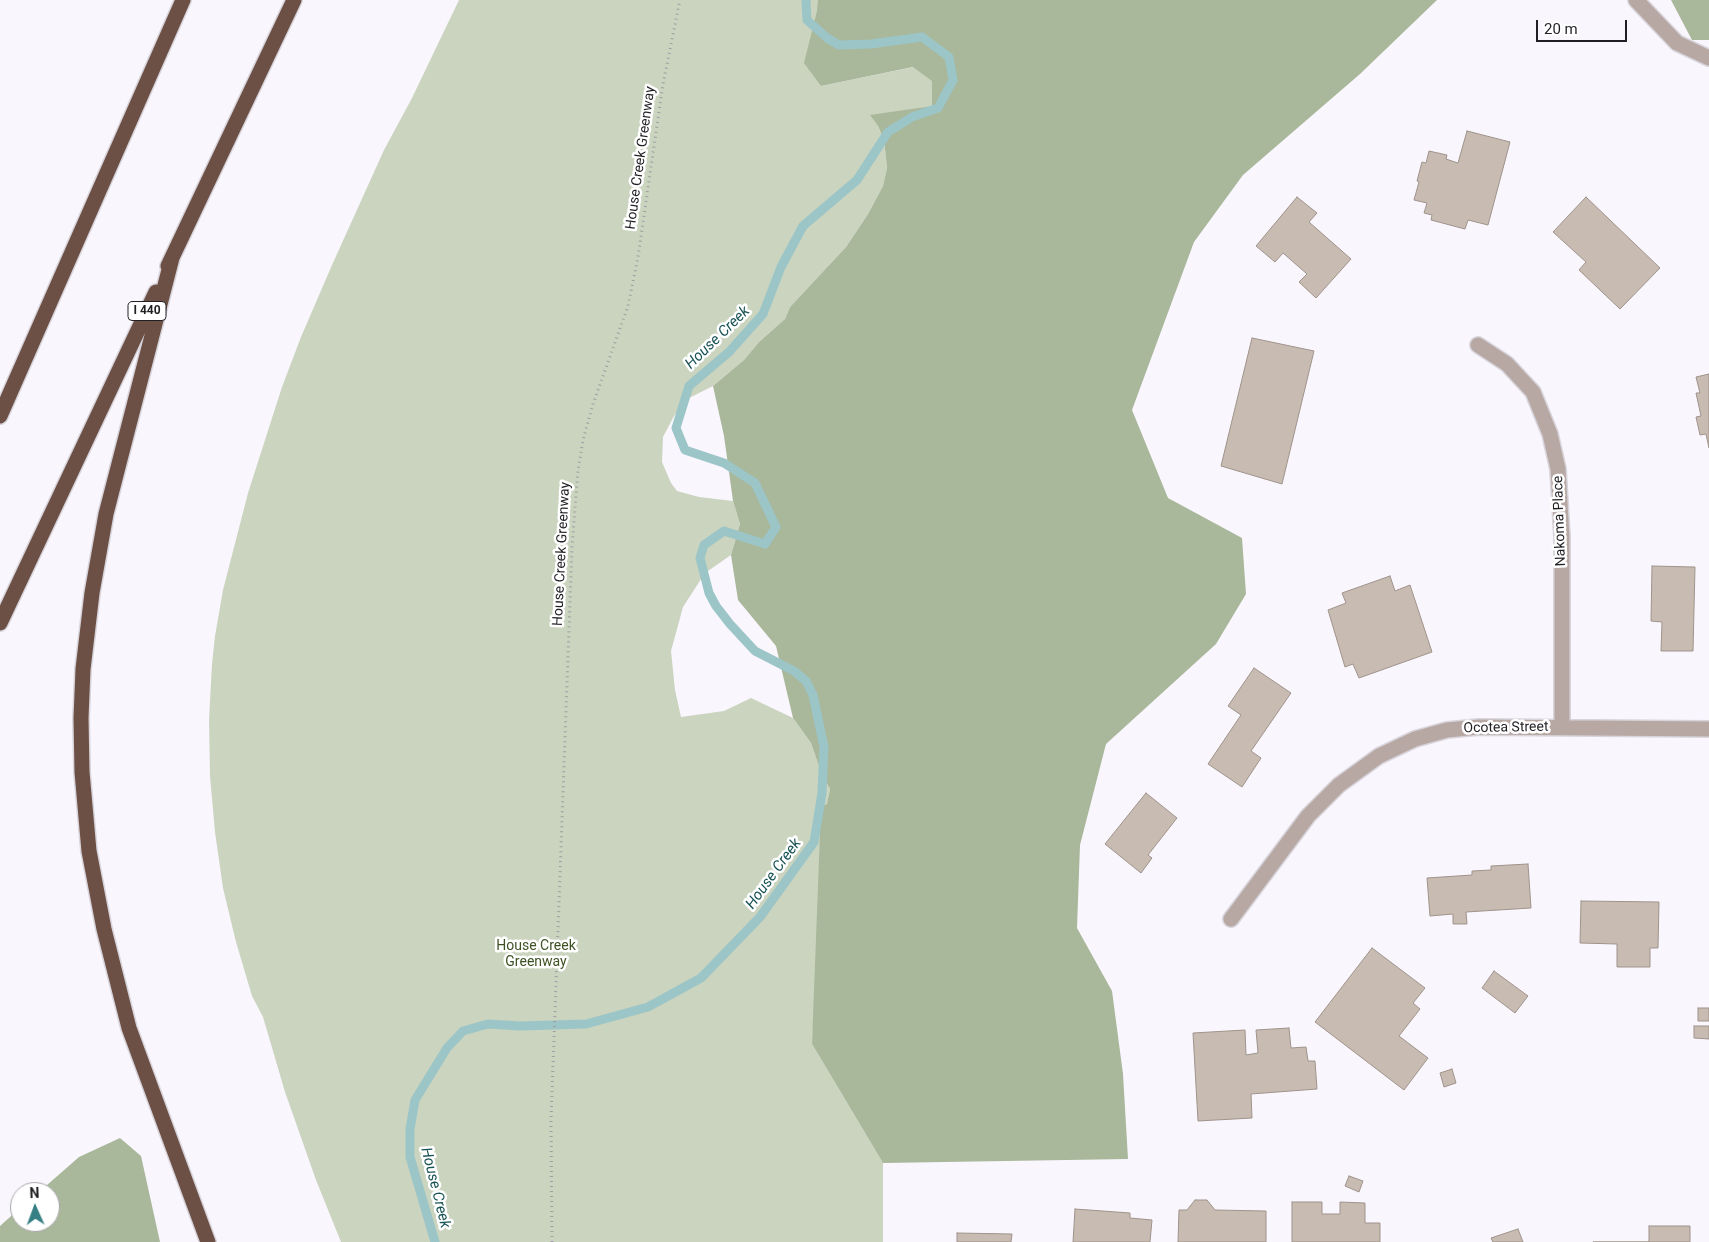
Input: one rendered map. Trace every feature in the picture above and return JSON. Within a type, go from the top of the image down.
[{"type":"highway","points":[[0,416],[183,0]]},
{"type":"highway","name":"I 440","points":[[0,623],[294,0]]},
{"type":"highway","points":[[172,258],[106,514],[93,584],[83,669],[81,718],[82,772],[89,851],[102,919],[129,1028],[208,1242]]},
{"type":"street","points":[[1636,0],[1677,43],[1709,58]]},
{"type":"street","name":"Nakoma Place","points":[[1478,345],[1506,364],[1533,392],[1550,434],[1558,469],[1562,537],[1562,727]]},
{"type":"street","name":"Ocotea Street","points":[[1231,919],[1308,816],[1339,785],[1379,756],[1415,739],[1447,730],[1479,727],[1709,729]]},
{"type":"path","name":"House Creek Greenway","points":[[552,1242],[551,1121],[572,546],[578,470],[583,440],[593,404],[628,306],[638,257],[663,84],[680,0]]},
{"type":"green space","name":"House Creek Greenway","points":[[459,0],[818,0],[821,86],[914,67],[932,80],[932,106],[871,116],[884,140],[887,168],[883,186],[868,214],[846,247],[790,307],[785,319],[759,342],[744,360],[713,386],[685,400],[663,437],[662,462],[671,483],[677,491],[699,497],[733,501],[740,524],[731,555],[705,573],[683,607],[671,651],[675,690],[681,717],[724,711],[751,698],[793,718],[811,743],[822,775],[830,789],[827,805],[812,1044],[883,1163],[883,1242],[341,1242],[316,1180],[285,1092],[263,1017],[252,996],[223,888],[210,776],[209,720],[212,664],[223,590],[248,493],[282,387],[301,337],[384,150],[412,98]]},
{"type":"green space","points":[[818,0],[1437,0],[1360,74],[1243,175],[1194,242],[1132,410],[1168,498],[1242,538],[1246,594],[1216,644],[1106,744],[1080,845],[1077,928],[1112,991],[1123,1074],[1128,1159],[883,1163],[812,1044],[821,807],[827,804],[830,789],[822,775],[811,743],[793,718],[776,646],[738,600],[731,555],[740,524],[733,501],[724,436],[713,386],[744,360],[759,342],[785,319],[790,307],[846,247],[868,214],[883,186],[887,168],[884,140],[878,126],[870,115],[932,106],[932,81],[913,67],[821,86],[804,63]]},
{"type":"green space","points":[[1671,0],[1709,0],[1709,40],[1692,40]]},
{"type":"green space","points":[[120,1138],[141,1156],[160,1242],[0,1242],[0,1226],[10,1217],[10,1232],[60,1232],[60,1182],[50,1182],[79,1157]]},
{"type":"building","points":[[1467,131],[1510,142],[1488,225],[1468,220],[1465,229],[1431,220],[1432,215],[1424,213],[1427,203],[1414,200],[1422,162],[1426,163],[1429,151],[1447,155],[1446,159],[1458,163]]},
{"type":"building","points":[[1297,197],[1317,213],[1309,222],[1351,259],[1316,298],[1299,282],[1307,274],[1283,253],[1275,262],[1256,246]]},
{"type":"building","points":[[1586,197],[1660,268],[1620,309],[1579,270],[1586,262],[1553,232]]},
{"type":"building","points":[[1252,338],[1314,351],[1282,484],[1221,466]]},
{"type":"building","points":[[1709,374],[1709,448],[1706,434],[1700,435],[1696,417],[1701,416],[1696,393],[1700,393],[1696,377]]},
{"type":"building","points":[[1652,566],[1695,567],[1693,651],[1661,651],[1662,622],[1651,621]]},
{"type":"building","points":[[1390,576],[1395,591],[1410,585],[1432,652],[1359,678],[1353,664],[1345,667],[1328,610],[1346,603],[1342,593]]},
{"type":"building","points":[[1254,668],[1291,693],[1251,751],[1261,758],[1242,787],[1208,764],[1241,715],[1228,706]]},
{"type":"building","points":[[1146,793],[1177,818],[1148,855],[1152,858],[1141,873],[1105,844]]},
{"type":"building","points":[[1528,864],[1531,908],[1466,912],[1467,924],[1453,924],[1453,914],[1430,916],[1427,878],[1472,875],[1472,871],[1491,870],[1491,866]]},
{"type":"building","points":[[1581,901],[1659,902],[1658,948],[1650,948],[1650,967],[1617,967],[1617,944],[1580,943]]},
{"type":"building","points":[[1372,948],[1425,988],[1413,1003],[1420,1009],[1399,1036],[1428,1058],[1404,1090],[1315,1022]]},
{"type":"building","points":[[1494,971],[1528,996],[1515,1013],[1482,988]]},
{"type":"building","points":[[1698,1008],[1709,1008],[1709,1021],[1698,1021]]},
{"type":"building","points":[[1694,1026],[1709,1026],[1709,1039],[1694,1038]]},
{"type":"building","points":[[1289,1028],[1291,1048],[1306,1047],[1308,1061],[1315,1061],[1317,1089],[1251,1094],[1252,1118],[1198,1121],[1193,1033],[1245,1030],[1246,1055],[1258,1053],[1256,1030]]},
{"type":"building","points":[[1452,1069],[1456,1083],[1444,1087],[1440,1073]]},
{"type":"building","points":[[1349,1176],[1363,1181],[1359,1192],[1345,1186]]},
{"type":"building","points":[[1195,1200],[1207,1200],[1215,1210],[1266,1211],[1266,1242],[1178,1242],[1179,1210],[1187,1210]]},
{"type":"building","points":[[1292,1202],[1322,1202],[1322,1214],[1340,1214],[1340,1202],[1365,1203],[1365,1223],[1380,1223],[1380,1242],[1292,1242]]},
{"type":"building","points":[[1075,1209],[1130,1213],[1130,1218],[1152,1220],[1150,1242],[1073,1242]]},
{"type":"building","points":[[1649,1226],[1690,1226],[1690,1242],[1649,1242]]},
{"type":"building","points":[[1518,1229],[1523,1242],[1493,1242],[1491,1238]]},
{"type":"building","points":[[957,1233],[1012,1234],[1011,1242],[957,1242]]},
{"type":"waterway","name":"House Creek","points":[[435,1242],[410,1157],[410,1129],[415,1100],[447,1048],[463,1031],[488,1024],[520,1026],[586,1024],[648,1007],[701,978],[760,917],[814,842],[822,793],[824,747],[813,695],[806,681],[794,671],[755,651],[730,624],[709,593],[700,558],[704,545],[724,531],[765,544],[776,527],[755,483],[724,463],[685,450],[676,428],[689,386],[729,352],[763,314],[781,267],[803,226],[857,180],[888,132],[912,117],[938,108],[953,80],[949,57],[922,37],[871,44],[839,45],[827,38],[807,20],[806,0]]}]
